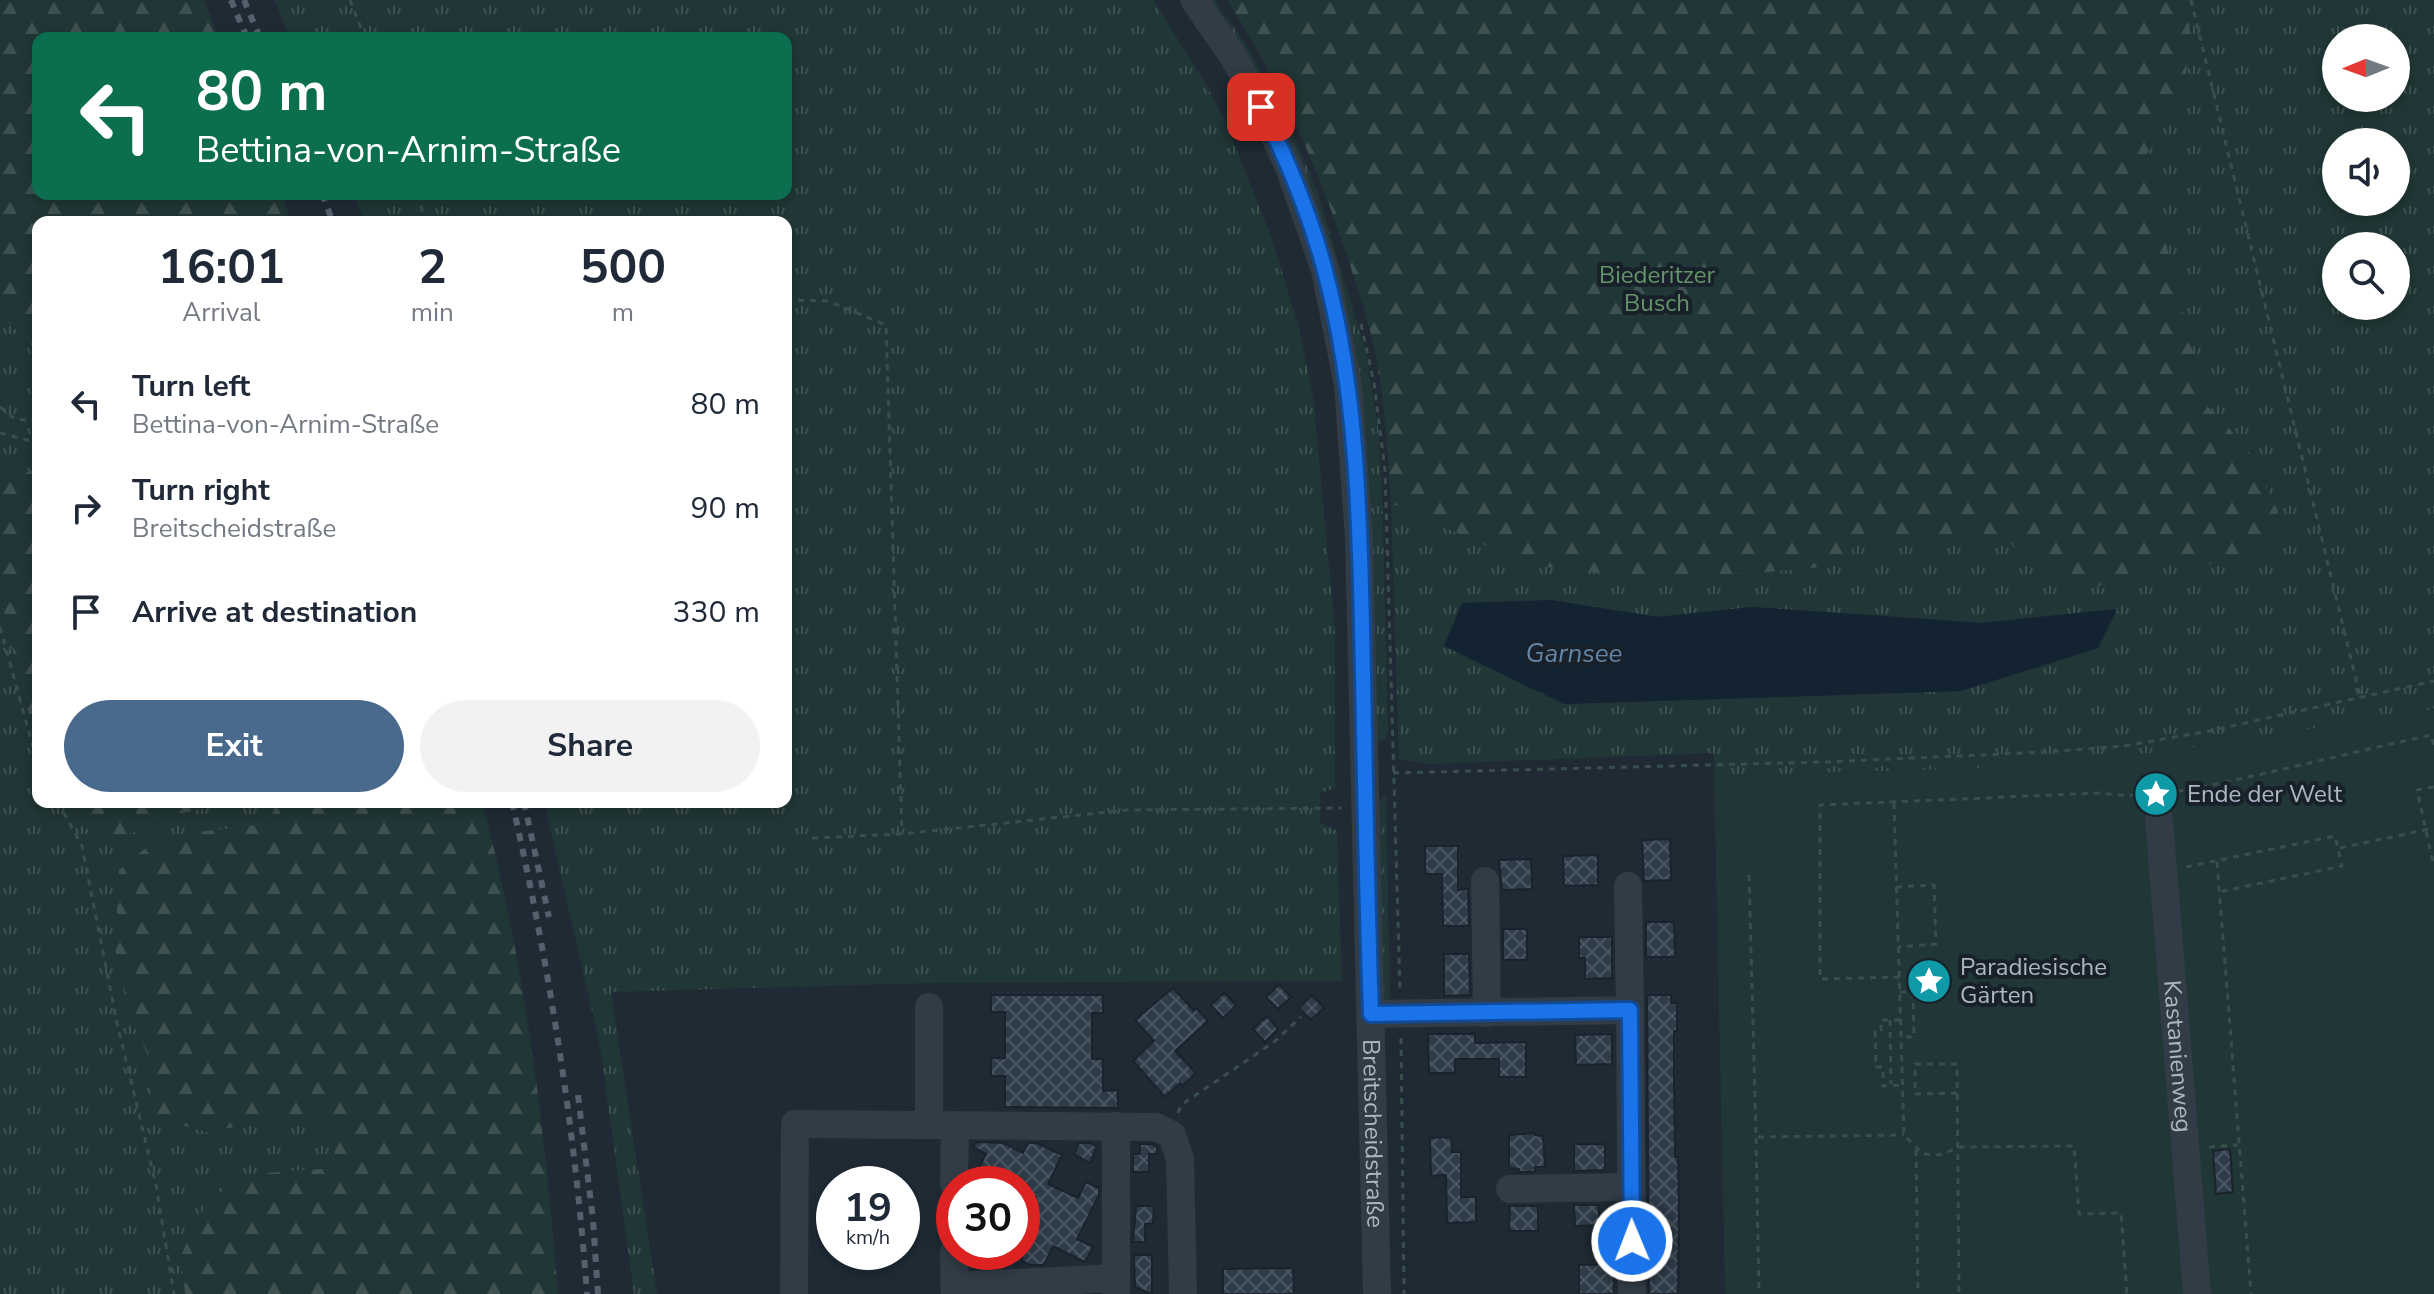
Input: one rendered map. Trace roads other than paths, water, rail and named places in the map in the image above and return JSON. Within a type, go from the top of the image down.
[{"type":"street","name":"Breitscheidstraße","points":[[1194,0],[1233,56],[1279,145],[1318,247],[1336,317],[1348,385],[1356,467],[1361,585],[1377,1294]]},
{"type":"street","name":"Kastanienweg","points":[[2159,819],[2197,1294]]},
{"type":"street","points":[[1485,881],[1487,1013]]},
{"type":"street","points":[[1628,886],[1632,1294]]},
{"type":"street","points":[[929,1007],[942,1124],[950,1166]]},
{"type":"street","points":[[1371,1014],[1630,1010]]},
{"type":"street","points":[[794,1294],[795,1124],[1156,1127],[1172,1135],[1180,1159],[1183,1294]]},
{"type":"street","points":[[954,1290],[1116,1286],[1116,1126]]},
{"type":"street","points":[[1510,1189],[1631,1187]]},
{"type":"water","name":"Garnsee","points":[[1551,600],[1657,617],[1753,607],[1982,623],[2117,609],[2098,648],[1961,691],[1564,704],[1444,646],[1462,603]]},
{"type":"railway","points":[[231,0],[244,32]]},
{"type":"railway","points":[[244,0],[257,32]]},
{"type":"railway","points":[[324,200],[331,216]]},
{"type":"railway","points":[[513,808],[559,1046],[587,1294]]},
{"type":"railway","points":[[525,808],[549,917]]},
{"type":"railway","points":[[578,1095],[593,1220],[598,1294]]},
{"type":"place","name":"Ende der Welt","points":[[2156,794]]},
{"type":"place","name":"Paradiesische Gärten","points":[[1929,981]]},
{"type":"park label","name":"Biederitzer Busch","points":[[1657,289]]}]
